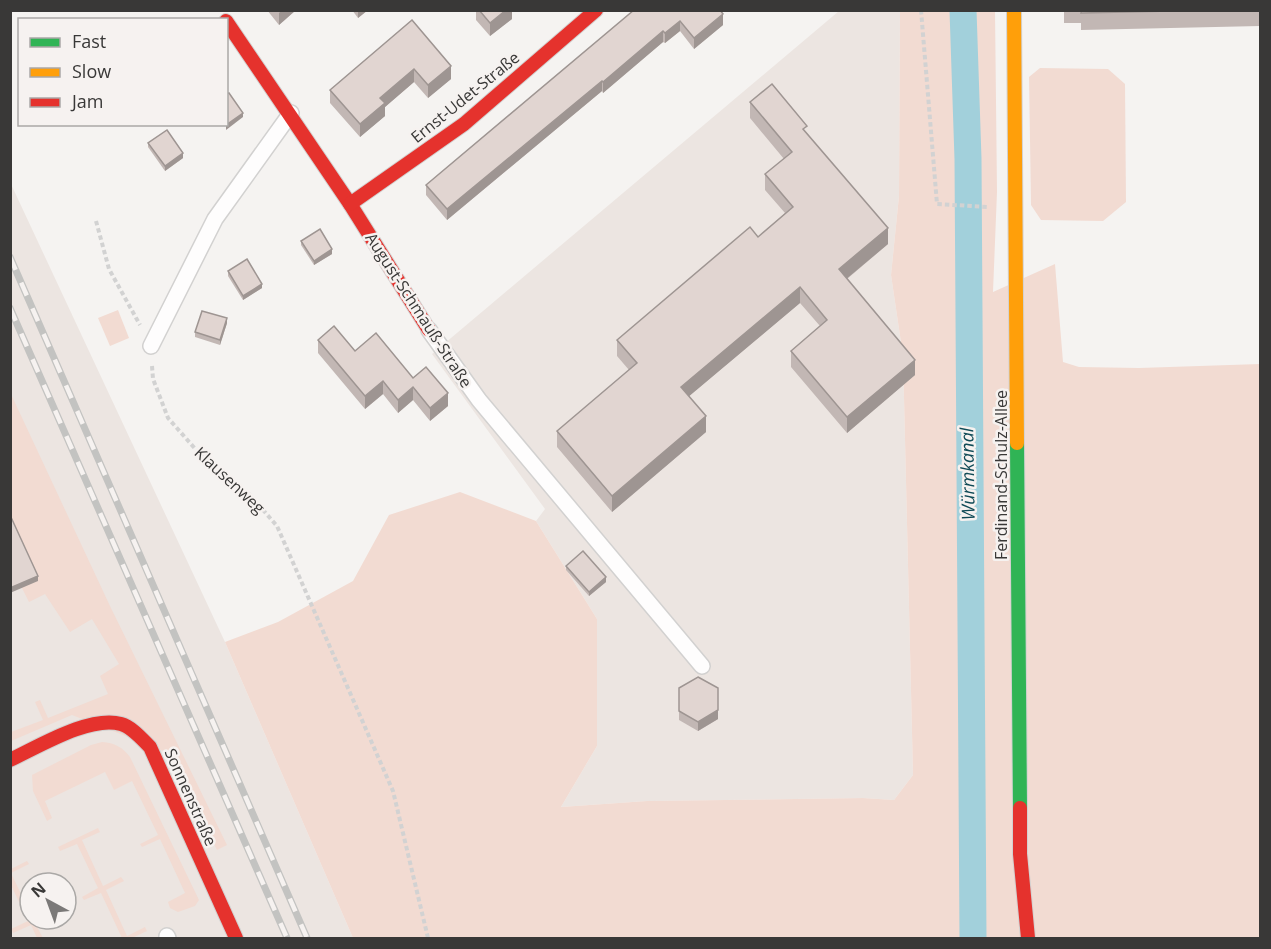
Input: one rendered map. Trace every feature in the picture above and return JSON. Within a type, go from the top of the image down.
[{"type":"street","name":"Ernst-Udet-Straße","points":[[350,204],[464,124],[596,10]]},
{"type":"street","name":"Ferdinand-Schulz-Allee","points":[[1014,10],[1020,854],[1028,939]]},
{"type":"street","name":"August-Schmauß-Straße","points":[[228,24],[291,114],[429,330]]},
{"type":"street","name":"Sonnenstraße","points":[[10,760],[80,729],[106,721],[133,730],[150,747],[159,764],[236,939]]},
{"type":"lane","points":[[151,346],[215,219],[291,114]]},
{"type":"lane","name":"August-Schmauß-Straße","points":[[429,330],[479,400],[702,666]]},
{"type":"path","points":[[921,10],[937,204],[1016,208]]},
{"type":"path","points":[[96,221],[109,269],[151,346]]},
{"type":"path","name":"Klausenweg","points":[[151,346],[153,379],[168,418],[213,468],[250,495],[277,526],[393,791],[428,939]]},
{"type":"shaded area","points":[[839,11],[900,11],[899,196],[891,275],[903,356],[913,775],[894,800],[863,798],[647,801],[561,807],[597,746],[597,619],[536,521],[545,509],[432,354]]},
{"type":"shaded area","points":[[900,11],[995,11],[997,192],[993,292],[1055,264],[1063,362],[1079,367],[1139,368],[1260,364],[1260,938],[353,938],[225,642],[278,622],[353,581],[389,515],[460,492],[536,521],[597,619],[597,746],[561,807],[647,801],[863,798],[894,800],[913,775],[903,356],[891,275],[899,196]]},
{"type":"shaded area","points":[[1040,68],[1108,69],[1125,84],[1126,202],[1103,221],[1041,220],[1031,205],[1029,77]]},
{"type":"shaded area","points":[[10,182],[225,642],[353,938],[11,938]]},
{"type":"shaded area","points":[[118,310],[129,338],[110,346],[98,318]]},
{"type":"shaded area","points":[[10,392],[110,606],[227,845],[217,850],[166,752],[72,715],[11,741],[11,732],[43,720],[35,702],[40,700],[48,718],[108,694],[100,676],[119,664],[92,619],[70,632],[45,594],[29,602],[22,588],[11,520]]},
{"type":"shaded area","points":[[102,742],[118,746],[130,757],[199,900],[195,906],[178,912],[170,908],[168,902],[185,893],[160,839],[142,847],[140,844],[158,835],[132,781],[114,790],[105,772],[45,801],[52,818],[47,821],[33,791],[32,775],[91,745]]},
{"type":"shaded area","points":[[98,828],[100,832],[82,840],[103,886],[121,877],[124,881],[106,890],[127,936],[145,927],[147,931],[132,938],[122,938],[101,893],[84,900],[82,897],[98,888],[77,844],[60,851],[58,847]]},
{"type":"shaded area","points":[[27,861],[29,864],[11,873],[11,869]]},
{"type":"shaded area","points":[[11,873],[18,888],[18,900],[11,885]]},
{"type":"shaded area","points":[[18,926],[18,931],[13,933],[11,929]]},
{"type":"shaded area","points":[[34,931],[39,931],[43,938],[37,938]]},
{"type":"building","points":[[479,10],[506,10],[490,23]]},
{"type":"building","points":[[634,10],[720,10],[723,14],[694,38],[680,21],[665,33],[663,31],[447,209],[426,185]]},
{"type":"building","points":[[1082,10],[1218,10],[1081,13]]},
{"type":"building","points":[[412,20],[451,66],[428,85],[414,69],[380,98],[385,103],[360,124],[330,90]]},
{"type":"building","points":[[772,84],[807,126],[803,129],[888,228],[839,269],[915,360],[847,417],[791,351],[827,320],[800,287],[681,387],[706,416],[612,496],[557,431],[637,363],[617,340],[750,227],[758,237],[793,207],[765,174],[792,152],[750,102]]},
{"type":"building","points":[[228,93],[243,113],[228,124]]},
{"type":"building","points":[[167,130],[183,153],[165,166],[148,143]]},
{"type":"building","points":[[320,229],[332,249],[314,261],[301,241]]},
{"type":"building","points":[[247,259],[262,284],[243,296],[228,271]]},
{"type":"building","points":[[202,311],[227,318],[220,340],[195,332]]},
{"type":"building","points":[[334,326],[355,351],[376,333],[413,378],[426,367],[448,393],[430,408],[413,387],[398,400],[383,381],[365,396],[318,340]]},
{"type":"building","points":[[10,515],[38,576],[10,588]]},
{"type":"building","points":[[583,551],[606,577],[589,592],[566,566]]},
{"type":"building","points":[[698,677],[718,688],[718,710],[698,722],[679,711],[679,688]]},
{"type":"waterway","name":"Würmkanal","points":[[963,10],[968,159],[973,938]]},
{"type":"railway","points":[[10,257],[307,938]]},
{"type":"railway","points":[[10,308],[287,938]]},
{"type":"traffic: fast","points":[[1017,443],[1020,808]]},
{"type":"traffic: slow","points":[[1014,10],[1017,443]]},
{"type":"traffic: jam","points":[[350,204],[464,124],[596,10]]},
{"type":"traffic: jam","points":[[228,24],[350,204],[429,330]]},
{"type":"traffic: jam","points":[[10,760],[64,734],[95,724],[108,722],[121,724],[133,730],[150,747],[236,938]]},
{"type":"traffic: jam","points":[[1020,808],[1020,854],[1028,938]]}]
